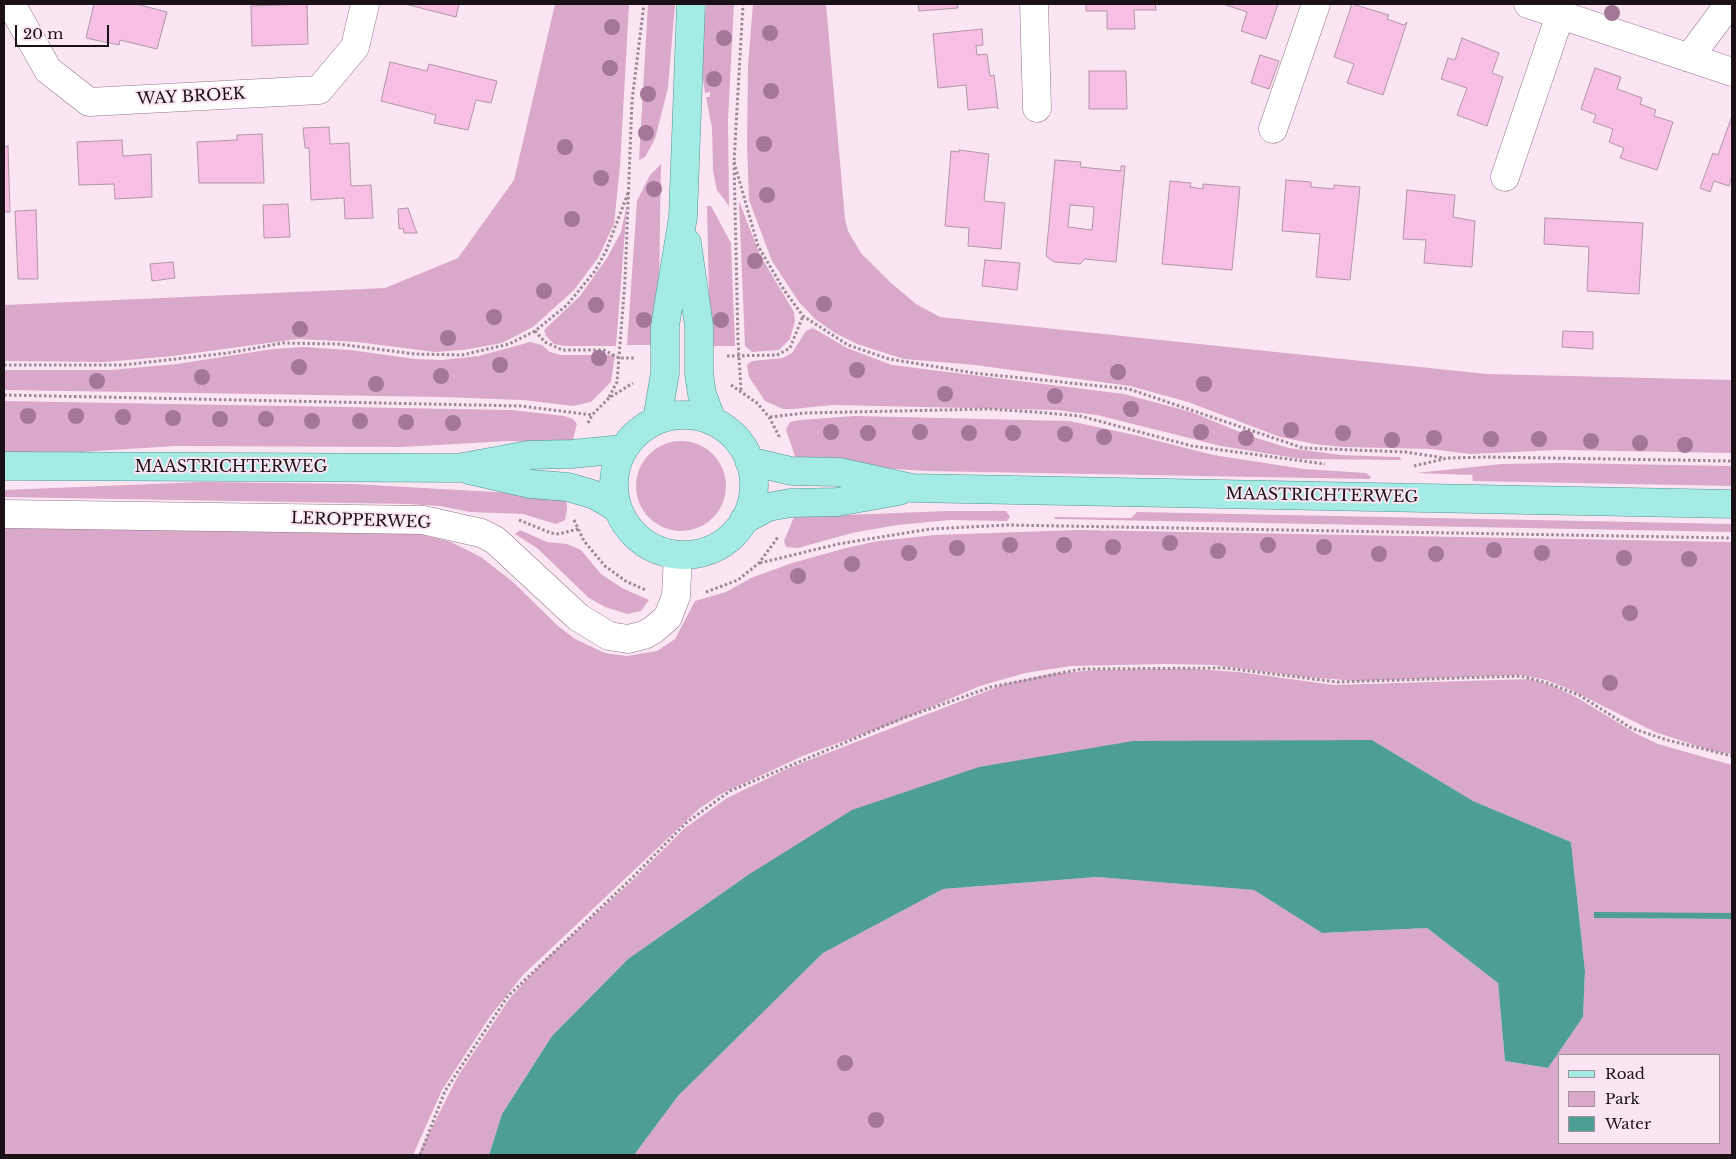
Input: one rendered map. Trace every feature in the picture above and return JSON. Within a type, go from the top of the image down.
[{"type":"main road","points":[[657,420],[665,373],[666,326],[683,217],[691,4]]},
{"type":"main road","points":[[683,217],[699,326],[699,374],[702,394],[712,421]]},
{"type":"main road","points":[[681,415],[697,416],[712,421],[738,442],[749,461],[753,492],[751,504],[744,520],[731,537],[718,546],[696,554],[660,551],[646,544],[633,533],[617,508],[614,480],[616,465],[623,449],[643,428],[657,420],[681,415]]},
{"type":"main road","name":"MAASTRICHTERWEG","points":[[4,466],[458,468],[528,455],[572,454],[623,449]]},
{"type":"main road","name":"MAASTRICHTERWEG","points":[[749,461],[791,471],[839,472],[912,488],[1732,504]]},
{"type":"main road","name":"MAASTRICHTERWEG","points":[[458,468],[531,484],[568,487],[595,495],[617,508]]},
{"type":"main road","name":"MAASTRICHTERWEG","points":[[744,520],[768,508],[790,503],[838,502],[912,488]]},
{"type":"street","name":"WAY BROEK","points":[[12,4],[48,70],[89,102],[319,90],[354,47],[365,4]]},
{"type":"street","points":[[1034,4],[1037,108]]},
{"type":"street","points":[[1272,129],[1316,4]]},
{"type":"street","points":[[1528,4],[1732,72]]},
{"type":"street","points":[[1688,58],[1730,4]]},
{"type":"street","points":[[1505,177],[1560,15]]},
{"type":"street","name":"LEROPPERWEG","points":[[4,514],[423,520],[481,533],[495,540],[578,618],[598,631],[619,638],[644,635],[661,626],[668,617],[676,596],[678,554]]},
{"type":"path","points":[[4,395],[522,406],[592,415],[608,398],[617,382],[625,281],[632,101],[644,4]]},
{"type":"path","points":[[741,390],[734,162],[743,4]]},
{"type":"path","points":[[734,162],[758,246],[784,290],[803,316],[848,345],[889,360],[1129,389],[1303,448],[1405,452],[1448,458],[1487,457],[1732,462]]},
{"type":"path","points":[[4,365],[123,365],[228,353],[283,343],[338,344],[415,354],[462,355],[509,344],[535,331]]},
{"type":"path","points":[[608,398],[637,381],[665,373]]},
{"type":"path","points":[[699,374],[720,380],[741,390],[757,402],[770,417],[805,413],[979,409],[1035,412],[1080,416],[1192,446],[1329,465]]},
{"type":"path","points":[[1404,468],[1448,458]]},
{"type":"path","points":[[676,596],[717,590],[738,580],[759,563],[838,544],[930,529],[1006,525],[1732,538]]},
{"type":"path","points":[[420,1155],[445,1091],[508,996],[633,878],[686,823],[730,791],[901,719],[991,687],[1081,669],[1226,668],[1337,682],[1521,676],[1579,695],[1631,728],[1667,740],[1732,756]]},
{"type":"green space","points":[[555,4],[629,4],[620,166],[614,224],[598,258],[574,290],[533,327],[502,343],[463,350],[435,352],[357,342],[298,339],[173,356],[106,362],[4,361],[4,305],[385,288],[458,258],[514,180]]},
{"type":"green space","points":[[648,4],[675,4],[668,88],[655,139],[645,157],[639,160]]},
{"type":"green space","points":[[706,4],[734,4],[728,120],[729,206],[717,190],[713,171],[712,128],[706,97],[710,97],[710,92],[705,93],[701,66]]},
{"type":"green space","points":[[753,4],[826,4],[845,219],[848,231],[861,253],[890,282],[916,304],[940,317],[1487,374],[1732,380],[1732,453],[1559,450],[1470,454],[1431,449],[1343,447],[1314,444],[1280,437],[1188,402],[1130,386],[975,365],[904,359],[857,344],[835,333],[815,319],[799,302],[772,261],[749,200],[747,147],[748,65]]},
{"type":"green space","points":[[661,164],[658,345],[627,345],[637,201],[650,175]]},
{"type":"green space","points":[[739,201],[760,255],[794,312],[795,321],[790,339],[779,350],[752,352],[745,346]]},
{"type":"green space","points":[[627,205],[616,346],[565,346],[554,344],[546,336],[544,330],[580,296],[607,258],[621,232]]},
{"type":"green space","points":[[707,206],[711,206],[731,243],[735,346],[710,346]]},
{"type":"green space","points":[[813,328],[847,348],[892,365],[1124,394],[1191,412],[1250,436],[1289,448],[1341,455],[1400,457],[1401,460],[1301,459],[1221,446],[1097,415],[1056,410],[833,405],[783,409],[765,401],[749,377],[747,365],[752,361],[783,358],[792,353],[806,331]]},
{"type":"green space","points":[[530,342],[542,345],[550,352],[561,355],[615,355],[611,382],[591,402],[573,406],[523,400],[441,397],[4,390],[4,370],[111,370],[177,364],[273,349],[303,347],[350,350],[415,359],[442,360],[479,356]]},
{"type":"green space","points":[[4,401],[512,410],[564,416],[573,419],[577,424],[572,443],[508,441],[401,447],[176,446],[48,454],[4,454]]},
{"type":"green space","points":[[855,416],[1069,421],[1135,435],[1213,455],[1304,469],[1366,473],[1371,477],[1370,479],[925,471],[797,462],[786,430],[790,422]]},
{"type":"green space","points":[[681,441],[698,445],[713,454],[722,469],[726,486],[722,503],[713,518],[698,527],[681,531],[664,527],[649,518],[640,503],[636,486],[640,469],[649,454],[664,445]]},
{"type":"green space","points":[[1502,464],[1732,466],[1732,486],[1473,481],[1472,475],[1416,473]]},
{"type":"green space","points":[[202,482],[353,484],[566,496],[567,509],[565,520],[556,524],[523,514],[470,512],[440,506],[408,504],[4,497],[4,490]]},
{"type":"green space","points":[[948,511],[1006,511],[1010,517],[1007,521],[950,520],[897,525],[852,533],[798,548],[786,547],[784,541],[794,517]]},
{"type":"green space","points":[[1137,512],[1732,524],[1732,532],[1055,519],[1054,517],[1131,518]]},
{"type":"green space","points":[[4,525],[380,531],[420,534],[451,542],[481,557],[513,582],[558,626],[575,639],[605,653],[627,656],[657,651],[675,639],[695,601],[726,592],[751,578],[792,563],[846,548],[878,541],[935,535],[1078,530],[1732,542],[1732,754],[1712,751],[1655,732],[1569,689],[1546,680],[1521,675],[1357,681],[1305,677],[1214,665],[1166,664],[1071,666],[1025,673],[980,686],[894,723],[805,755],[721,794],[700,808],[523,975],[491,1015],[442,1090],[413,1155],[4,1155]]},
{"type":"green space","points":[[520,530],[547,542],[567,544],[581,550],[601,574],[622,588],[649,600],[641,611],[627,614],[605,607],[589,598],[537,548],[515,534]]},
{"type":"green space","points":[[1192,669],[1239,672],[1334,685],[1529,679],[1553,686],[1576,697],[1635,733],[1658,744],[1732,765],[1732,913],[1594,913],[1594,918],[1732,919],[1732,1155],[634,1155],[678,1096],[823,953],[943,889],[1097,877],[1254,890],[1322,933],[1427,928],[1498,983],[1505,1061],[1548,1068],[1583,1017],[1585,971],[1571,842],[1473,801],[1372,740],[748,875],[628,959],[552,1036],[502,1114],[489,1155],[418,1155],[458,1076],[510,998],[544,961],[633,880],[685,828],[727,798],[789,768],[1005,684],[1050,674],[1096,670]]},
{"type":"water","points":[[1372,740],[1473,801],[1571,842],[1585,971],[1583,1017],[1548,1068],[1505,1061],[1498,983],[1427,928],[1322,933],[1254,890],[1097,877],[943,889],[823,953],[678,1096],[634,1155],[489,1155],[502,1114],[552,1036],[628,959],[748,875],[852,810],[979,767],[1133,741]]},
{"type":"water","points":[[1594,912],[1732,913],[1732,919],[1594,918]]},
{"type":"building","points":[[94,4],[136,4],[167,12],[157,49],[120,40],[119,45],[86,38]]},
{"type":"building","points":[[307,4],[308,44],[252,46],[251,6]]},
{"type":"building","points":[[405,4],[459,4],[456,17]]},
{"type":"building","points":[[918,4],[957,4],[958,8],[919,11]]},
{"type":"building","points":[[1086,4],[1155,4],[1156,10],[1134,10],[1135,29],[1107,29],[1107,11],[1086,11]]},
{"type":"building","points":[[1223,4],[1278,4],[1266,39],[1241,31],[1247,12]]},
{"type":"building","points":[[1352,4],[1389,15],[1387,19],[1404,25],[1407,22],[1383,95],[1347,83],[1354,64],[1334,57]]},
{"type":"building","points":[[982,29],[983,45],[976,46],[977,55],[987,54],[990,76],[994,75],[998,109],[996,107],[968,110],[966,85],[938,88],[933,34]]},
{"type":"building","points":[[1462,38],[1499,53],[1492,73],[1503,77],[1487,126],[1457,115],[1467,88],[1441,79],[1448,58],[1455,60]]},
{"type":"building","points":[[1260,55],[1279,61],[1269,89],[1251,83]]},
{"type":"building","points":[[390,62],[427,71],[429,64],[497,81],[491,103],[476,100],[468,130],[434,123],[436,115],[381,101]]},
{"type":"building","points":[[1595,68],[1621,77],[1617,89],[1642,98],[1640,104],[1656,110],[1654,116],[1673,122],[1657,170],[1620,158],[1624,148],[1609,142],[1613,129],[1593,122],[1596,115],[1581,109]]},
{"type":"building","points":[[1089,71],[1126,71],[1127,109],[1089,109]]},
{"type":"building","points":[[1732,116],[1732,176],[1729,186],[1714,181],[1710,192],[1700,188],[1713,153],[1718,155]]},
{"type":"building","points":[[329,127],[330,144],[349,143],[351,186],[371,185],[373,218],[345,219],[344,198],[311,200],[309,148],[305,148],[303,128]]},
{"type":"building","points":[[262,134],[264,183],[199,183],[197,142],[237,140],[237,135]]},
{"type":"building","points":[[122,140],[123,156],[151,154],[152,197],[115,199],[114,184],[79,185],[77,142]]},
{"type":"building","points":[[8,146],[10,212],[4,212],[4,147]]},
{"type":"building","points":[[959,150],[989,154],[984,201],[1005,203],[1001,249],[968,246],[969,228],[945,226],[951,151],[959,152]]},
{"type":"building","points":[[1055,160],[1081,162],[1080,167],[1121,171],[1121,166],[1125,166],[1116,262],[1085,259],[1080,264],[1054,262],[1046,256]],"holes":[[[1070,205],[1094,207],[1092,230],[1068,227]]]},
{"type":"building","points":[[1286,180],[1311,182],[1311,187],[1334,189],[1334,185],[1360,187],[1350,280],[1316,277],[1320,234],[1282,231]]},
{"type":"building","points":[[1170,181],[1191,183],[1190,187],[1203,189],[1203,184],[1240,187],[1232,270],[1162,264]]},
{"type":"building","points":[[1407,190],[1455,195],[1453,217],[1475,221],[1472,267],[1424,263],[1426,240],[1403,239]]},
{"type":"building","points":[[288,204],[290,237],[264,238],[263,205]]},
{"type":"building","points":[[408,208],[417,233],[404,233],[403,228],[399,229],[398,209]]},
{"type":"building","points":[[36,210],[38,279],[18,279],[15,211]]},
{"type":"building","points":[[1545,218],[1643,223],[1639,294],[1587,291],[1589,247],[1544,244]]},
{"type":"building","points":[[985,260],[1020,263],[1017,290],[982,286]]},
{"type":"building","points":[[173,262],[175,278],[152,281],[150,264]]},
{"type":"building","points":[[1563,331],[1593,332],[1593,349],[1562,347]]}]
